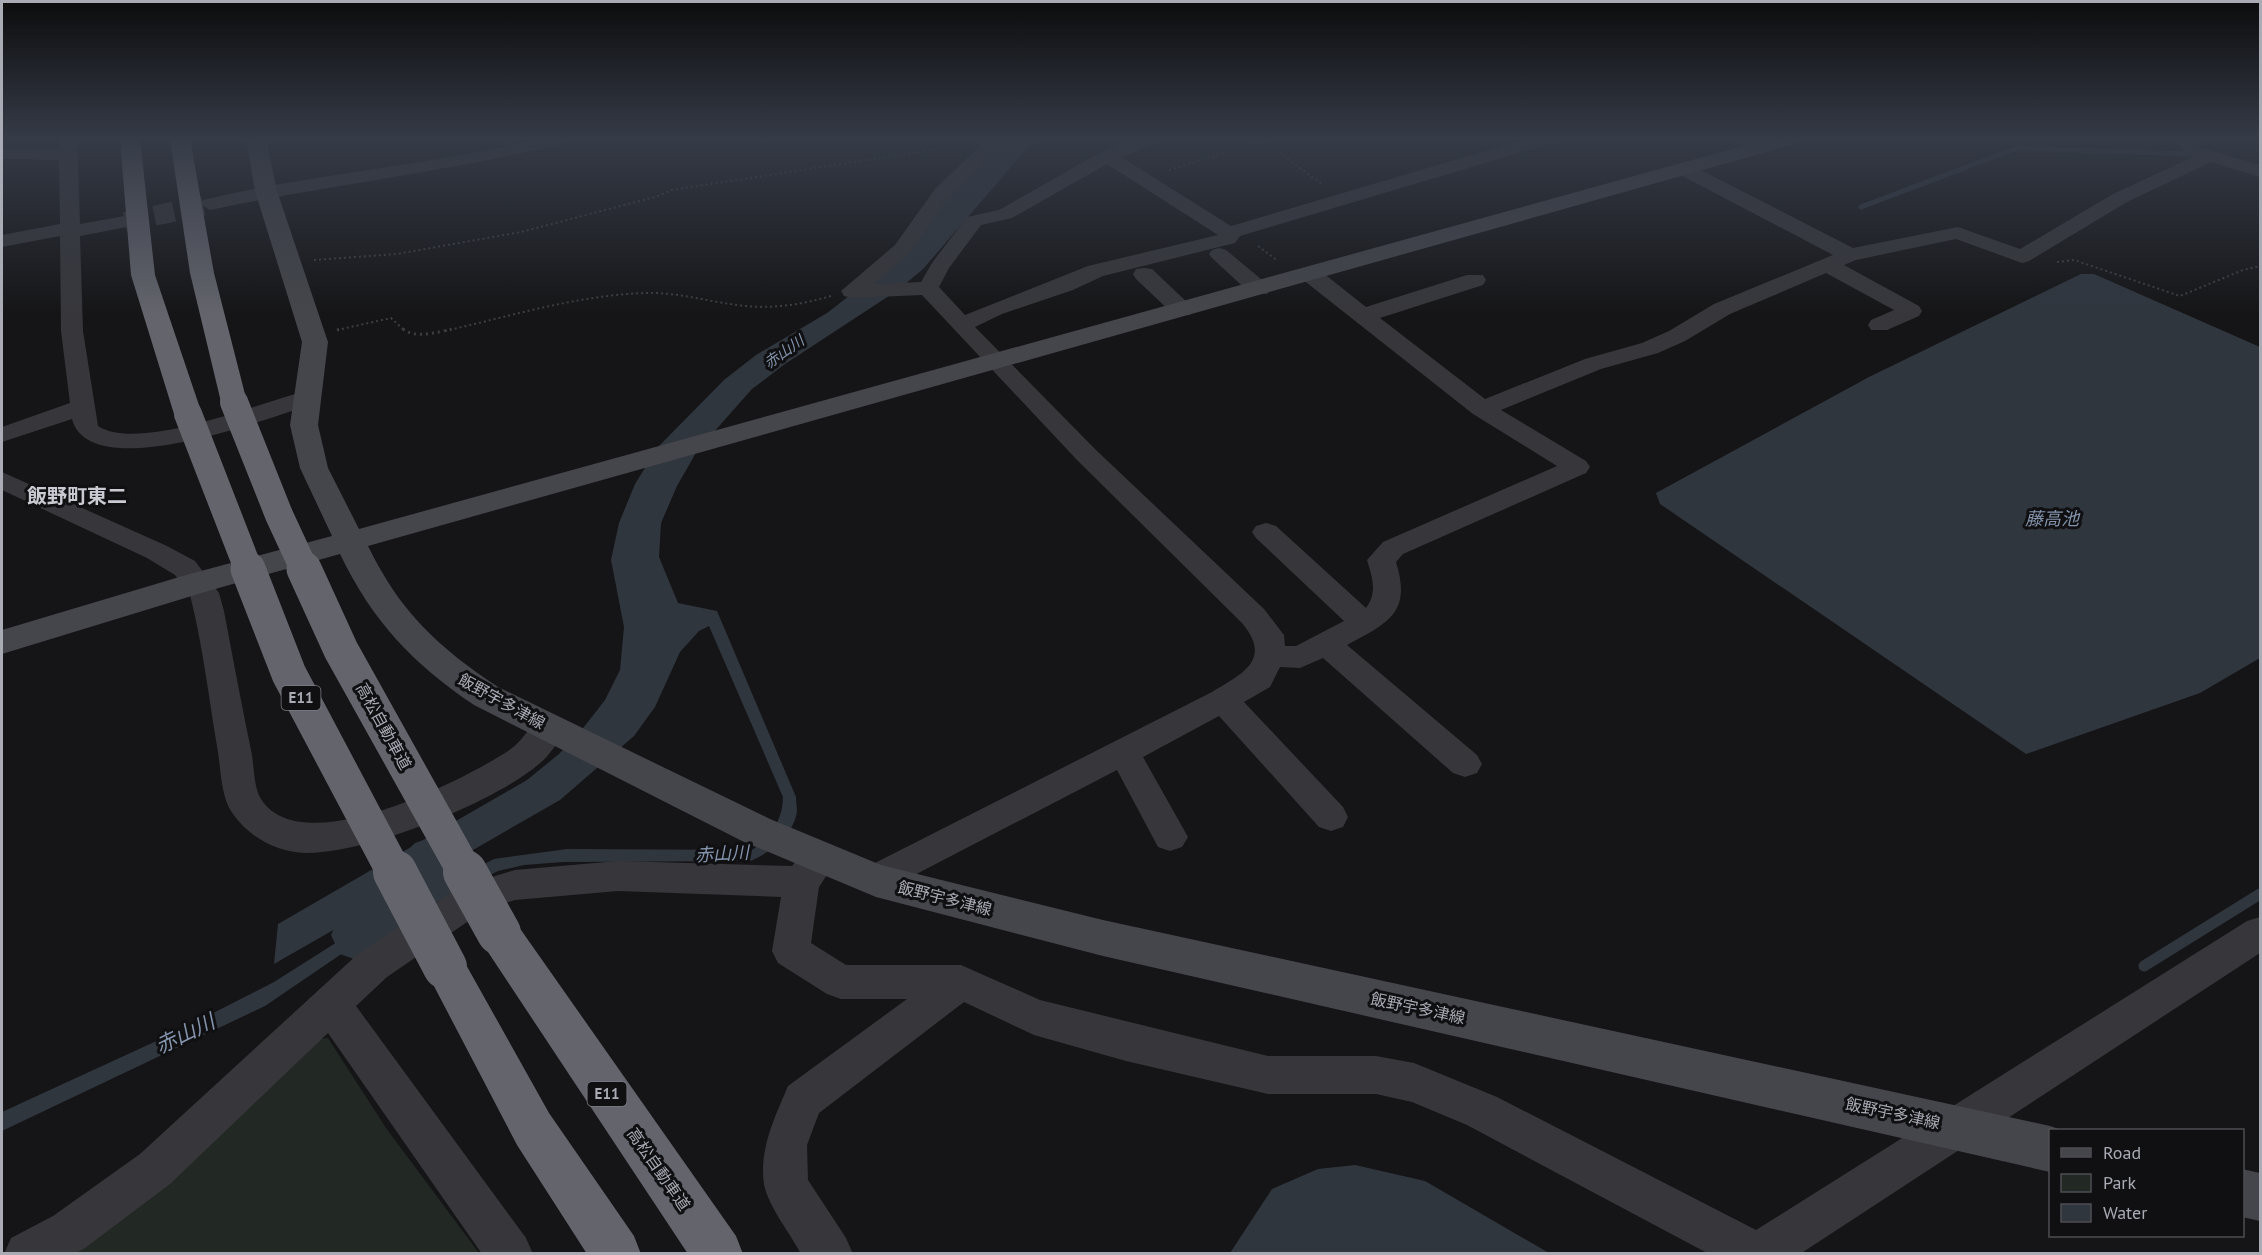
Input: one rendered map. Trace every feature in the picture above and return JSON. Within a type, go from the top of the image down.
[{"type":"highway","name":"E11","points":[[136,198],[143,274],[188,414],[289,674],[533,1129],[616,1254]]},
{"type":"highway","name":"高松自動車道","points":[[190,198],[202,273],[234,402],[279,515],[341,650],[499,933],[718,1254]]},
{"type":"main road","name":"飯野宇多津線","points":[[268,198],[313,337],[304,424],[314,468],[368,579],[396,621],[447,670],[486,696],[756,830],[811,870],[876,880],[1102,938],[2049,1149]]},
{"type":"main road","points":[[2,642],[197,583],[630,465],[1583,198]]},
{"type":"main road","points":[[2244,1193],[2260,1197]]},
{"type":"street","points":[[69,198],[72,331],[78,353],[83,407],[88,430],[99,440],[142,442],[171,438],[307,398]]},
{"type":"street","points":[[210,204],[238,198]]},
{"type":"street","points":[[852,291],[902,249],[939,198]]},
{"type":"street","points":[[920,289],[974,221],[1005,214],[1034,198]]},
{"type":"street","points":[[1177,198],[1235,233]]},
{"type":"street","points":[[961,325],[994,309],[1065,285],[1096,271],[1228,239],[1235,233],[1347,198]]},
{"type":"street","points":[[1739,198],[1850,255]]},
{"type":"street","points":[[1482,408],[1593,364],[1650,348],[1677,336],[1722,309],[1850,255],[1958,233],[2022,257],[2121,198]]},
{"type":"street","points":[[2,241],[125,222]]},
{"type":"street","points":[[1219,254],[1259,289]]},
{"type":"street","points":[[1828,265],[1911,311],[1879,326]]},
{"type":"street","points":[[1144,274],[1182,310]]},
{"type":"street","points":[[1270,656],[1300,657],[1376,617],[1387,601],[1388,583],[1381,560],[1393,548],[1577,467],[1482,408],[1362,316],[1305,276]]},
{"type":"street","points":[[1362,316],[1475,280]]},
{"type":"street","points":[[852,291],[920,289],[961,325],[994,362],[1116,486],[1253,615],[1269,635],[1270,656],[1258,679],[1223,700],[876,880]]},
{"type":"street","points":[[2,435],[83,407]]},
{"type":"street","points":[[2,480],[157,552],[185,568],[197,583],[204,593],[209,611],[244,803],[258,820],[281,834],[300,839],[330,837],[397,819],[462,792],[505,770],[555,730]]},
{"type":"street","points":[[1266,532],[1364,623]]},
{"type":"street","points":[[1325,643],[1466,764]]},
{"type":"street","points":[[1223,700],[1331,817]]},
{"type":"street","points":[[1123,751],[1170,837]]},
{"type":"street","points":[[27,1254],[69,1232],[155,1169],[374,965],[475,897],[515,885],[618,876],[811,870],[792,935],[791,951],[841,982],[961,982],[1034,1017],[1126,1042],[1257,1072],[1376,1075],[1414,1083],[1482,1111],[1758,1254],[2260,933]]},
{"type":"street","points":[[830,1254],[818,1239],[786,1185],[786,1145],[803,1100],[961,982]]},
{"type":"street","points":[[331,1004],[510,1254]]},
{"type":"path","points":[[289,261],[397,254],[521,232],[653,198]]},
{"type":"path","points":[[1235,233],[1305,276]]},
{"type":"path","points":[[2022,257],[2035,264],[2073,260],[2180,296],[2242,270],[2260,266]]},
{"type":"path","points":[[313,337],[382,318],[391,318],[408,333],[429,334],[553,304],[608,296],[651,293],[758,307],[795,306],[852,291]]},
{"type":"green space","points":[[328,1038],[386,1128],[479,1253],[56,1254],[301,1041]]},
{"type":"water","points":[[948,198],[985,198],[923,269],[898,290],[785,364],[752,389],[697,451],[677,486],[661,523],[659,557],[678,603],[717,611],[796,797],[797,812],[794,823],[778,843],[750,861],[563,862],[524,865],[498,871],[359,942],[265,1006],[2,1131],[2,1112],[176,1032],[274,982],[356,930],[494,859],[567,849],[752,850],[765,840],[775,827],[781,813],[783,797],[709,626],[699,631],[680,652],[655,707],[634,736],[560,800],[274,964],[278,924],[527,780],[559,754],[580,732],[605,700],[620,670],[624,627],[611,560],[619,523],[635,484],[658,447],[724,380],[756,355],[827,313],[894,261]]},
{"type":"water","name":"藤高池","points":[[2081,274],[2094,274],[2260,347],[2260,658],[2200,693],[2026,754],[1660,504],[1656,493],[1869,377]]},
{"type":"water","points":[[1355,1165],[1425,1181],[1549,1253],[1230,1253],[1272,1189],[1318,1169]]},
{"type":"waterway","points":[[1861,207],[1886,198]]},
{"type":"waterway","name":"赤山川","points":[[362,935],[436,860]]},
{"type":"waterway","points":[[2144,966],[2260,894]]},
{"type":"tunnel","points":[[125,222],[210,204]]},
{"type":"district","name":"飯野町東二","points":[[77,496]]}]
